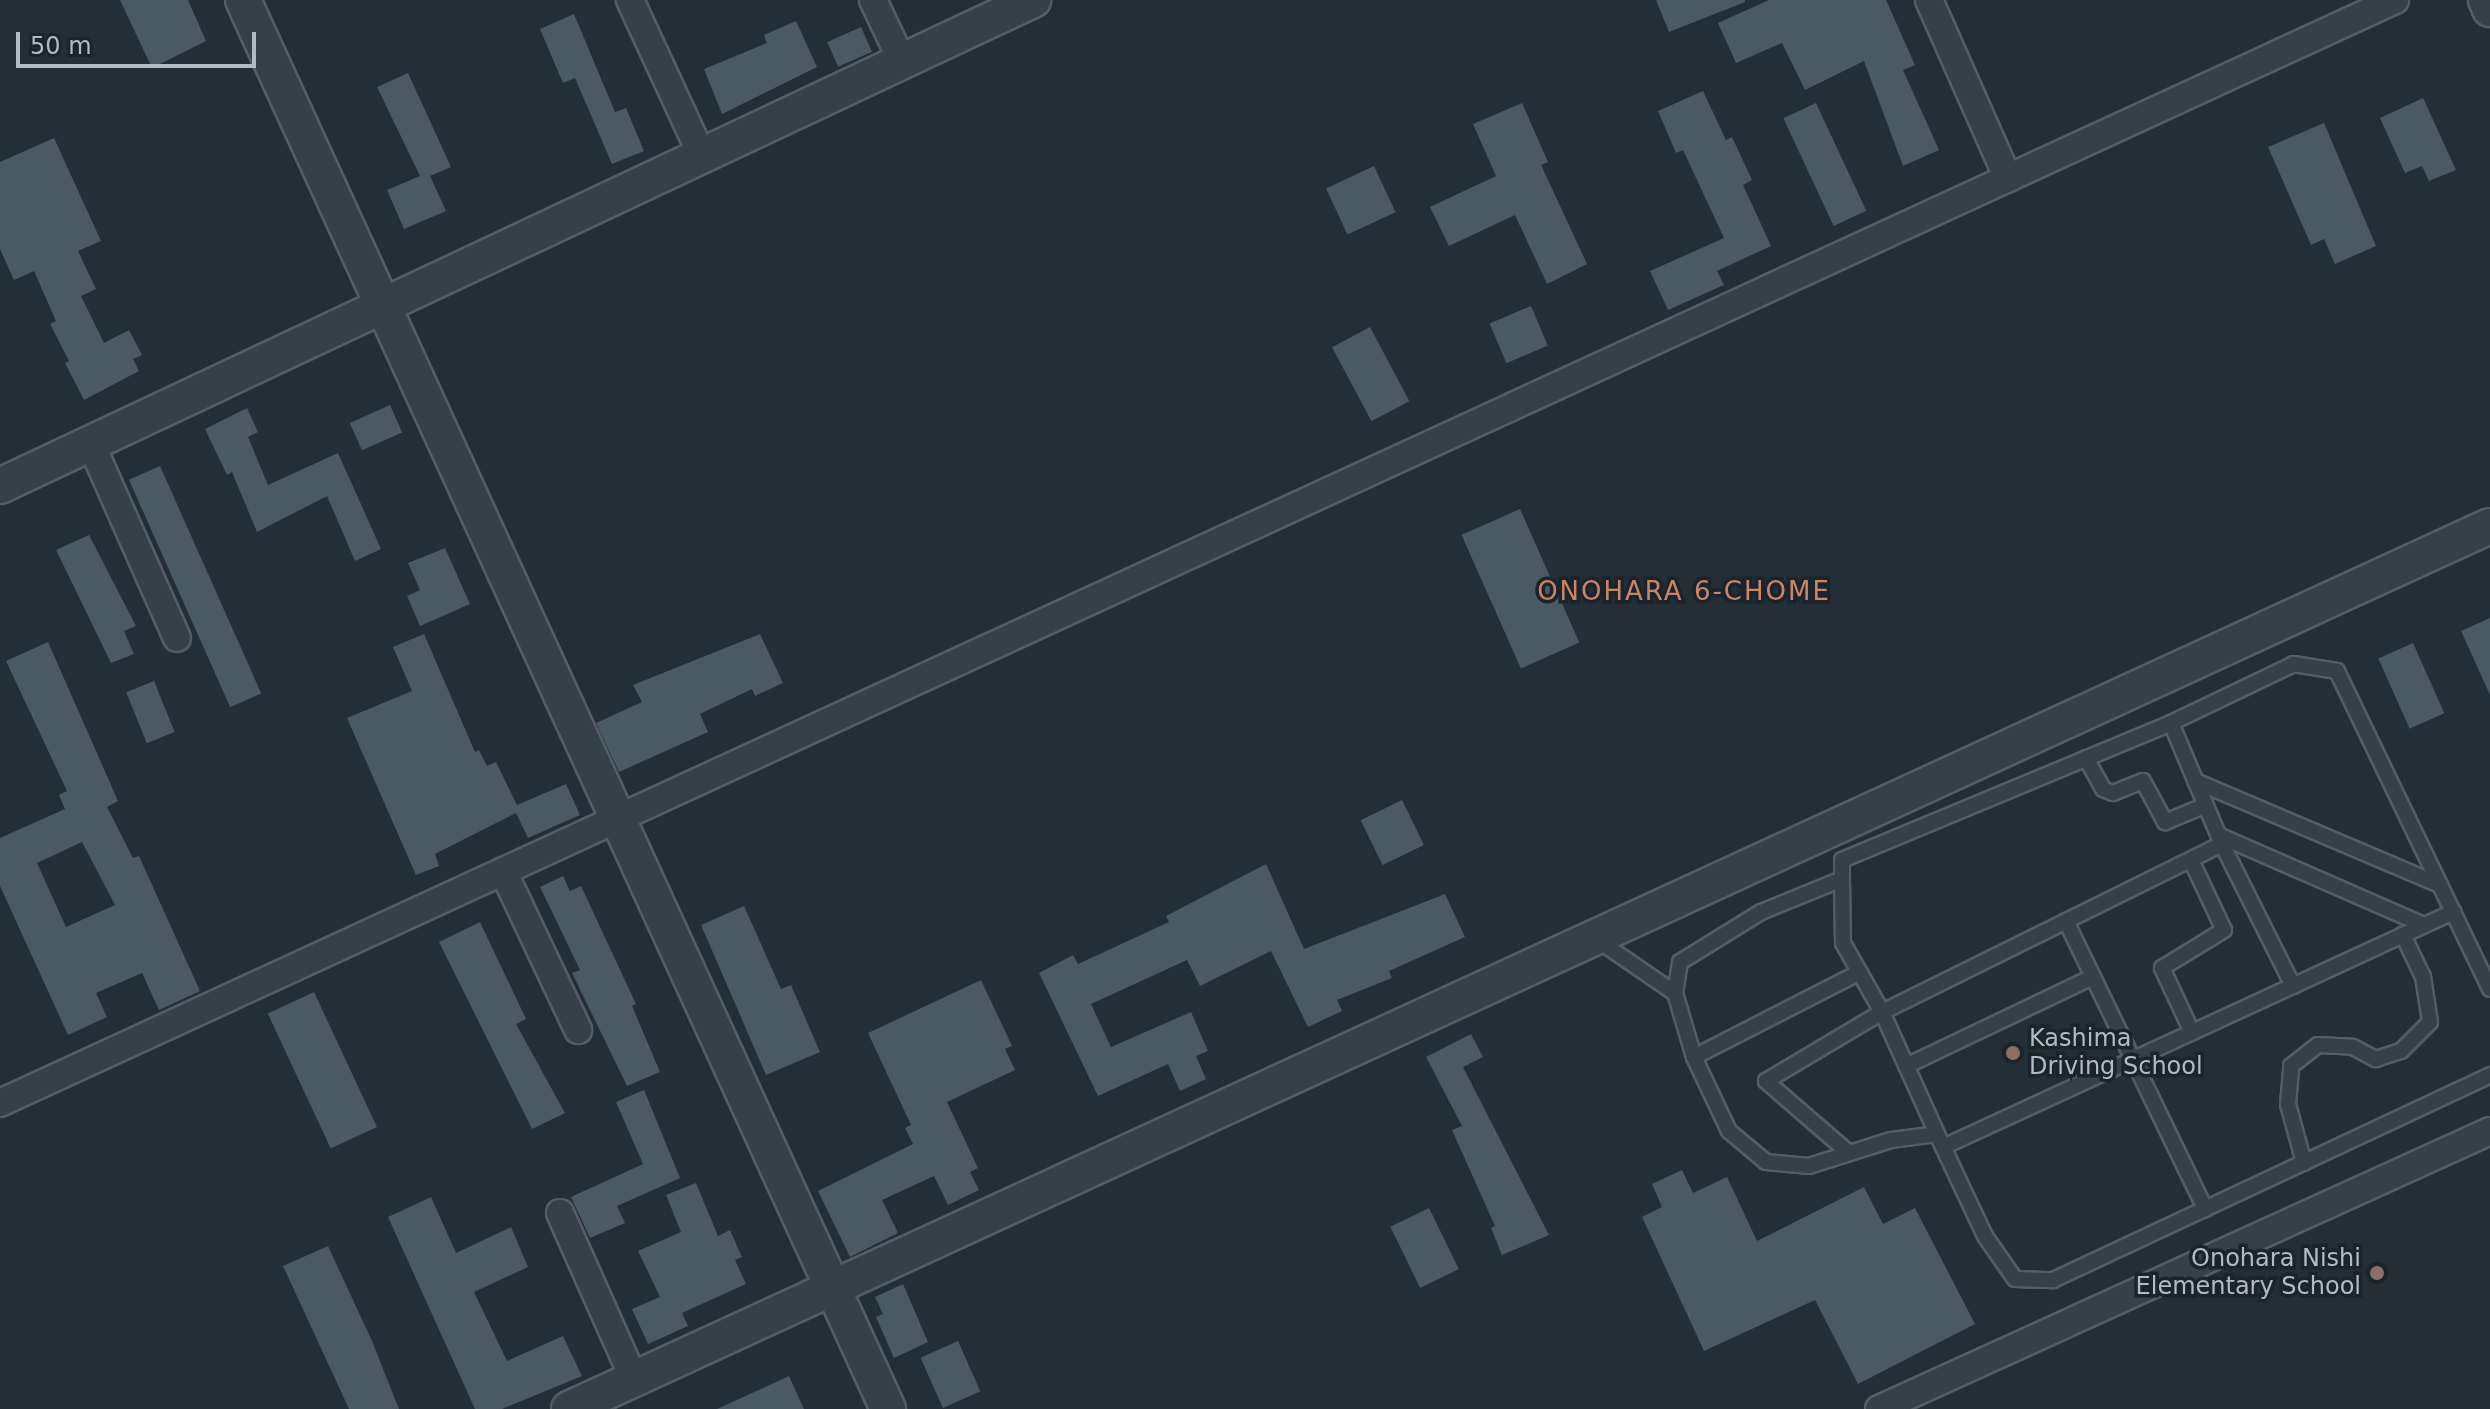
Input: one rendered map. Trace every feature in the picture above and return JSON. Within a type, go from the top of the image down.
[{"type":"street","points":[[243,0],[615,819],[888,1409]]},
{"type":"street","points":[[630,0],[701,154]]},
{"type":"street","points":[[873,0],[901,59]]},
{"type":"street","points":[[0,486],[383,309],[701,154],[1033,0]]},
{"type":"street","points":[[1929,0],[2008,178]]},
{"type":"street","points":[[0,1103],[2395,0]]},
{"type":"street","points":[[2486,0],[2490,9]]},
{"type":"street","points":[[91,444],[177,638]]},
{"type":"street","points":[[585,1406],[634,1379],[833,1287],[2490,526]]},
{"type":"street","points":[[503,871],[578,1030]]},
{"type":"street","points":[[1879,1409],[2490,1131]]},
{"type":"street","points":[[560,1213],[634,1379]]},
{"type":"lane","points":[[2490,989],[2337,671],[2294,664],[2171,723],[1842,860],[1843,943],[1882,1012],[1985,1236],[2015,1279],[2053,1280],[2490,1075]]},
{"type":"lane","points":[[2171,723],[2220,839],[2293,986]]},
{"type":"lane","points":[[2086,758],[2103,789],[2113,793],[2143,781],[2165,822],[2206,805]]},
{"type":"lane","points":[[2195,781],[2440,885]]},
{"type":"lane","points":[[1849,1153],[1766,1081],[1882,1012],[2191,860],[2220,839]]},
{"type":"lane","points":[[2220,839],[2424,925]]},
{"type":"lane","points":[[2191,860],[2224,930],[2162,968],[2192,1032]]},
{"type":"lane","points":[[1842,879],[1761,912],[1680,962],[1675,993],[1694,1057],[1729,1131],[1766,1162],[1809,1166],[1849,1153],[1940,1140],[2132,1059],[2453,912]]},
{"type":"lane","points":[[2066,921],[2205,1209]]},
{"type":"lane","points":[[2304,1163],[2288,1104],[2291,1066],[2318,1045],[2353,1047],[2376,1059],[2401,1051],[2430,1022],[2423,977],[2403,935]]},
{"type":"lane","points":[[1594,938],[1675,993]]},
{"type":"lane","points":[[1694,1057],[1860,972]]},
{"type":"lane","points":[[1906,1066],[2093,977]]},
{"type":"building","points":[[120,0],[188,0],[206,41],[152,68]]},
{"type":"building","points":[[1656,0],[1745,0],[1745,2],[1669,32]]},
{"type":"building","points":[[1769,0],[1886,0],[1915,65],[1903,70],[1939,150],[1903,166],[1864,61],[1805,90],[1782,43],[1736,63],[1718,23]]},
{"type":"building","points":[[574,14],[615,112],[626,108],[644,151],[612,164],[575,78],[563,83],[540,29]]},
{"type":"building","points":[[796,21],[817,67],[722,114],[704,69],[767,43],[764,35]]},
{"type":"building","points":[[861,27],[872,52],[838,67],[827,42]]},
{"type":"building","points":[[408,73],[451,167],[430,176],[446,211],[404,229],[387,190],[420,176],[377,87]]},
{"type":"building","points":[[1703,91],[1726,140],[1732,137],[1752,180],[1743,185],[1771,246],[1717,271],[1724,285],[1668,310],[1650,271],[1724,238],[1683,150],[1676,153],[1658,111]]},
{"type":"building","points":[[2423,98],[2456,170],[2429,181],[2422,166],[2405,173],[2380,118]]},
{"type":"building","points":[[1522,103],[1548,162],[1541,165],[1587,264],[1547,284],[1515,215],[1449,246],[1430,207],[1496,176],[1473,124]]},
{"type":"building","points":[[1816,103],[1866,211],[1834,226],[1783,118]]},
{"type":"building","points":[[2324,123],[2376,246],[2335,264],[2324,239],[2311,245],[2268,147]]},
{"type":"building","points":[[54,138],[101,241],[78,251],[96,289],[81,296],[104,343],[129,330],[142,355],[133,359],[139,371],[84,400],[65,363],[69,361],[50,324],[56,321],[34,271],[14,280],[0,249],[0,162]]},
{"type":"building","points":[[1374,166],[1396,212],[1348,235],[1326,188]]},
{"type":"building","points":[[1531,306],[1548,346],[1506,363],[1490,324]]},
{"type":"building","points":[[1370,327],[1409,401],[1371,421],[1332,347]]},
{"type":"building","points":[[390,405],[402,432],[362,450],[350,423]]},
{"type":"building","points":[[247,408],[258,432],[248,437],[268,485],[338,453],[381,549],[355,561],[327,496],[257,532],[232,472],[227,475],[205,429]]},
{"type":"building","points":[[160,466],[261,693],[230,707],[129,480]]},
{"type":"building","points":[[1520,509],[1579,642],[1521,668],[1462,535]]},
{"type":"building","points":[[89,535],[136,626],[124,631],[134,654],[111,663],[56,550]]},
{"type":"building","points":[[445,548],[470,604],[420,626],[407,596],[420,590],[408,563]]},
{"type":"building","points":[[2490,618],[2490,695],[2461,631]]},
{"type":"building","points":[[424,634],[475,752],[479,750],[487,766],[496,762],[517,805],[566,784],[580,815],[528,838],[516,813],[435,854],[439,866],[416,875],[347,718],[412,691],[393,647]]},
{"type":"building","points":[[760,634],[783,683],[755,696],[752,689],[700,714],[708,732],[619,772],[596,723],[642,702],[633,685]]},
{"type":"building","points":[[48,642],[118,801],[107,807],[133,858],[139,856],[200,991],[159,1010],[142,973],[96,993],[107,1017],[68,1035],[0,886],[0,838],[65,809],[59,795],[67,791],[6,661]],"holes":[[[82,842],[115,905],[66,927],[37,863]]]},
{"type":"building","points":[[2413,643],[2444,713],[2410,729],[2378,658]]},
{"type":"building","points":[[154,681],[175,732],[147,743],[126,692]]},
{"type":"building","points":[[1402,800],[1424,845],[1383,865],[1361,820]]},
{"type":"building","points":[[1266,864],[1304,949],[1445,894],[1465,937],[1389,971],[1392,978],[1337,1000],[1342,1011],[1308,1027],[1271,951],[1200,986],[1187,960],[1091,1004],[1111,1047],[1191,1012],[1208,1051],[1196,1056],[1206,1079],[1180,1091],[1168,1064],[1098,1096],[1039,973],[1073,955],[1078,964],[1169,922],[1166,916]]},
{"type":"building","points":[[563,876],[570,891],[581,886],[636,1004],[632,1006],[660,1072],[627,1086],[572,973],[580,970],[540,887]]},
{"type":"building","points":[[744,906],[781,989],[791,985],[820,1052],[766,1075],[701,925]]},
{"type":"building","points":[[480,922],[526,1019],[516,1024],[565,1113],[532,1129],[439,942]]},
{"type":"building","points":[[981,980],[1012,1046],[1005,1049],[1015,1070],[947,1102],[978,1168],[970,1172],[979,1190],[948,1205],[934,1176],[882,1200],[898,1233],[850,1257],[818,1191],[913,1144],[905,1128],[911,1125],[868,1033]]},
{"type":"building","points":[[314,992],[377,1127],[331,1149],[268,1014]]},
{"type":"building","points":[[1471,1034],[1483,1057],[1463,1067],[1549,1235],[1502,1255],[1491,1228],[1495,1226],[1452,1130],[1462,1126],[1426,1057]]},
{"type":"building","points":[[644,1090],[680,1178],[617,1206],[625,1223],[590,1238],[571,1197],[643,1164],[616,1102]]},
{"type":"building","points":[[1682,1170],[1693,1193],[1727,1177],[1757,1241],[1864,1187],[1883,1224],[1915,1208],[1975,1324],[1858,1384],[1815,1300],[1704,1351],[1642,1217],[1662,1207],[1652,1184]]},
{"type":"building","points":[[696,1183],[718,1236],[730,1230],[742,1257],[735,1260],[746,1284],[682,1313],[688,1326],[648,1344],[632,1309],[660,1297],[638,1251],[681,1232],[666,1195]]},
{"type":"building","points":[[431,1197],[456,1253],[511,1227],[528,1267],[474,1292],[507,1361],[563,1336],[582,1376],[502,1409],[475,1409],[388,1217]]},
{"type":"building","points":[[1429,1208],[1459,1269],[1420,1288],[1390,1227]]},
{"type":"building","points":[[328,1246],[372,1341],[399,1409],[349,1409],[283,1266]]},
{"type":"building","points":[[903,1284],[928,1342],[894,1358],[876,1317],[883,1314],[875,1297]]},
{"type":"building","points":[[958,1341],[980,1391],[943,1408],[921,1358]]},
{"type":"building","points":[[789,1376],[804,1409],[717,1409]]},
{"type":"place","name":"Kashima Driving School","points":[[2013,1053]]},
{"type":"place","name":"Onohara Nishi Elementary School","points":[[2377,1273]]},
{"type":"district","name":"ONOHARA 6-CHOME","points":[[1684,592]]}]
